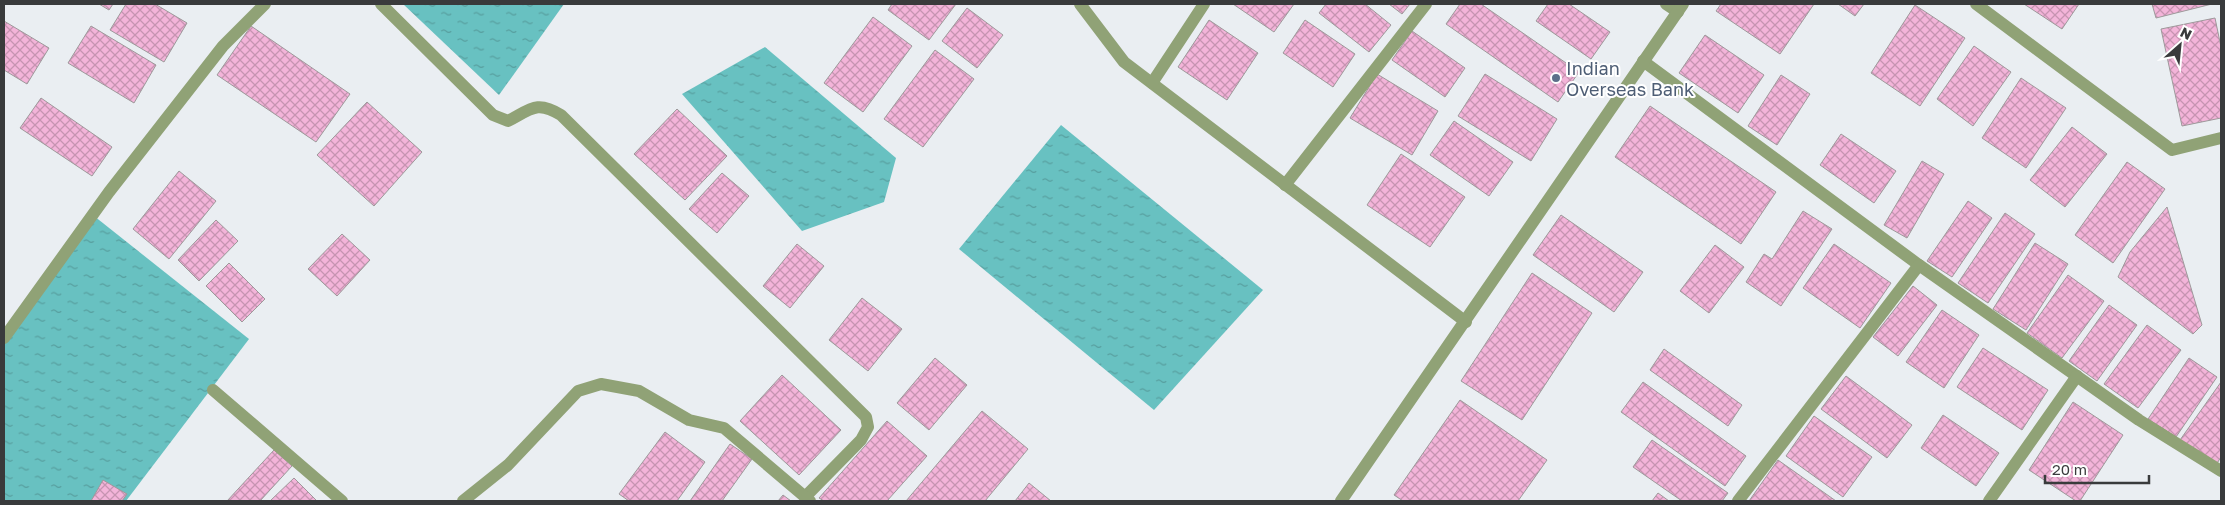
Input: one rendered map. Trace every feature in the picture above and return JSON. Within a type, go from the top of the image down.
[{"type":"street","points":[[4,338],[109,192],[217,53],[265,4]]},
{"type":"street","points":[[382,4],[494,115],[508,121],[534,108],[548,106],[561,115],[866,417],[868,427],[861,440],[807,499],[724,428],[689,420],[639,391],[601,384],[578,391],[508,465],[463,501]]},
{"type":"street","points":[[1080,4],[1124,62],[1466,322]]},
{"type":"street","points":[[1152,83],[1204,4]]},
{"type":"street","points":[[1285,185],[1426,4]]},
{"type":"street","points":[[1341,501],[1466,322],[1680,8],[1666,4]]},
{"type":"street","points":[[1976,4],[2172,150],[2221,138]]},
{"type":"street","points":[[1644,61],[1919,264],[2139,420],[2221,471]]},
{"type":"street","points":[[1738,501],[1919,264]]},
{"type":"street","points":[[1989,501],[2077,376]]},
{"type":"street","points":[[213,390],[342,501]]},
{"type":"water","points":[[403,4],[564,4],[499,95]]},
{"type":"water","points":[[765,47],[896,158],[884,202],[802,231],[682,94]]},
{"type":"water","points":[[1061,125],[1263,290],[1154,410],[959,249]]},
{"type":"water","points":[[89,212],[249,339],[126,501],[4,501],[4,337]]},
{"type":"building","points":[[99,4],[113,4],[109,10]]},
{"type":"building","points":[[126,4],[155,4],[187,23],[164,62],[110,30]]},
{"type":"building","points":[[892,4],[956,4],[929,40],[888,10]]},
{"type":"building","points":[[1233,4],[1294,4],[1274,32]]},
{"type":"building","points":[[1326,4],[1365,4],[1391,25],[1369,52],[1319,13]]},
{"type":"building","points":[[1389,4],[1410,4],[1402,14]]},
{"type":"building","points":[[1460,4],[1481,4],[1579,72],[1558,102],[1446,24]]},
{"type":"building","points":[[1548,4],[1569,4],[1610,32],[1591,59],[1536,21]]},
{"type":"building","points":[[1721,4],[1814,4],[1780,54],[1716,11]]},
{"type":"building","points":[[1838,4],[1864,4],[1855,16]]},
{"type":"building","points":[[2024,4],[2079,4],[2062,29]]},
{"type":"building","points":[[2152,4],[2212,4],[2156,18]]},
{"type":"building","points":[[1915,5],[1965,38],[1920,106],[1871,73]]},
{"type":"building","points":[[967,8],[1003,35],[977,68],[942,41]]},
{"type":"building","points":[[873,17],[912,46],[863,112],[824,83]]},
{"type":"building","points":[[2215,18],[2221,47],[2221,118],[2182,126],[2161,29]]},
{"type":"building","points":[[1209,20],[1258,53],[1227,100],[1178,67]]},
{"type":"building","points":[[1305,20],[1355,54],[1333,87],[1283,53]]},
{"type":"building","points":[[4,21],[49,48],[27,84],[4,70]]},
{"type":"building","points":[[91,26],[156,65],[134,103],[68,63]]},
{"type":"building","points":[[251,26],[350,94],[316,142],[217,75]]},
{"type":"building","points":[[1412,31],[1465,68],[1445,97],[1392,60]]},
{"type":"building","points":[[1705,35],[1764,75],[1738,113],[1679,73]]},
{"type":"building","points":[[1974,46],[2011,72],[1973,126],[1937,99]]},
{"type":"building","points":[[935,50],[974,79],[923,147],[884,119]]},
{"type":"building","points":[[1377,74],[1438,111],[1412,155],[1350,118]]},
{"type":"building","points":[[1485,74],[1557,119],[1531,161],[1458,116]]},
{"type":"building","points":[[1781,75],[1810,94],[1777,145],[1748,126]]},
{"type":"building","points":[[2021,78],[2066,108],[2026,168],[1982,138]]},
{"type":"building","points":[[41,98],[112,147],[92,176],[20,128]]},
{"type":"building","points":[[367,102],[422,152],[374,206],[317,155]]},
{"type":"building","points":[[1650,106],[1776,192],[1741,244],[1615,157]]},
{"type":"building","points":[[677,109],[727,156],[685,200],[634,154]]},
{"type":"building","points":[[1454,121],[1513,162],[1489,196],[1430,155]]},
{"type":"building","points":[[2072,127],[2107,154],[2065,207],[2030,180]]},
{"type":"building","points":[[1841,134],[1896,171],[1874,203],[1820,165]]},
{"type":"building","points":[[1401,154],[1465,197],[1430,247],[1367,205]]},
{"type":"building","points":[[1922,161],[1944,174],[1907,238],[1884,225]]},
{"type":"building","points":[[2127,162],[2165,189],[2113,263],[2075,235]]},
{"type":"building","points":[[179,171],[216,201],[169,259],[133,229]]},
{"type":"building","points":[[722,173],[749,196],[717,233],[689,209]]},
{"type":"building","points":[[1968,201],[1992,218],[1952,277],[1927,261]]},
{"type":"building","points":[[2167,207],[2202,325],[2193,334],[2118,277],[2130,252]]},
{"type":"building","points":[[1803,211],[1832,229],[1781,306],[1746,282],[1764,254],[1772,259]]},
{"type":"building","points":[[2005,213],[2035,234],[1988,303],[1958,283]]},
{"type":"building","points":[[1561,215],[1643,272],[1614,312],[1533,255]]},
{"type":"building","points":[[216,220],[238,241],[199,281],[178,260]]},
{"type":"building","points":[[342,234],[370,260],[337,296],[308,269]]},
{"type":"building","points":[[2035,243],[2068,264],[2026,330],[1993,309]]},
{"type":"building","points":[[797,244],[824,266],[790,308],[763,286]]},
{"type":"building","points":[[1834,244],[1891,283],[1860,328],[1803,288]]},
{"type":"building","points":[[1715,245],[1744,267],[1709,313],[1680,291]]},
{"type":"building","points":[[229,263],[265,299],[242,322],[206,286]]},
{"type":"building","points":[[1532,273],[1592,313],[1522,420],[1461,381]]},
{"type":"building","points":[[2068,275],[2104,301],[2062,358],[2027,333]]},
{"type":"building","points":[[1913,286],[1937,305],[1898,356],[1873,337]]},
{"type":"building","points":[[862,298],[902,329],[868,371],[829,340]]},
{"type":"building","points":[[2109,305],[2137,325],[2097,381],[2069,361]]},
{"type":"building","points":[[1942,310],[1979,335],[1944,388],[1906,362]]},
{"type":"building","points":[[2147,325],[2181,350],[2138,408],[2104,384]]},
{"type":"building","points":[[1983,348],[2048,390],[2022,430],[1957,387]]},
{"type":"building","points":[[1664,349],[1742,405],[1728,426],[1650,370]]},
{"type":"building","points":[[935,358],[967,385],[929,430],[897,403]]},
{"type":"building","points":[[2189,358],[2217,377],[2176,437],[2148,419]]},
{"type":"building","points":[[782,375],[841,430],[799,475],[740,421]]},
{"type":"building","points":[[1846,376],[1912,425],[1887,458],[1821,409]]},
{"type":"building","points":[[1643,382],[1746,456],[1725,486],[1621,412]]},
{"type":"building","points":[[2221,382],[2221,457],[2216,465],[2180,440]]},
{"type":"building","points":[[1460,400],[1547,460],[1518,501],[1403,501],[1394,495]]},
{"type":"building","points":[[2073,402],[2123,435],[2080,501],[2076,501],[2029,470]]},
{"type":"building","points":[[982,411],[1028,449],[985,501],[906,501]]},
{"type":"building","points":[[1943,415],[1999,453],[1976,486],[1921,448]]},
{"type":"building","points":[[1814,416],[1872,457],[1843,497],[1786,456]]},
{"type":"building","points":[[887,421],[927,456],[887,501],[824,501],[819,498]]},
{"type":"building","points":[[665,432],[705,462],[677,501],[629,501],[619,494]]},
{"type":"building","points":[[1652,440],[1728,493],[1722,501],[1682,501],[1633,467]]},
{"type":"building","points":[[730,444],[752,459],[722,501],[690,501]]},
{"type":"building","points":[[274,450],[292,466],[260,501],[227,501]]},
{"type":"building","points":[[1778,460],[1836,501],[1749,501]]},
{"type":"building","points":[[294,478],[317,501],[270,501]]},
{"type":"building","points":[[103,480],[127,494],[122,501],[91,501]]},
{"type":"building","points":[[1029,483],[1051,501],[1015,501]]},
{"type":"building","points":[[1658,493],[1669,501],[1652,501]]},
{"type":"building","points":[[783,495],[791,501],[778,501]]},
{"type":"place","name":"Indian Overseas Bank","points":[[1556,78]]}]
